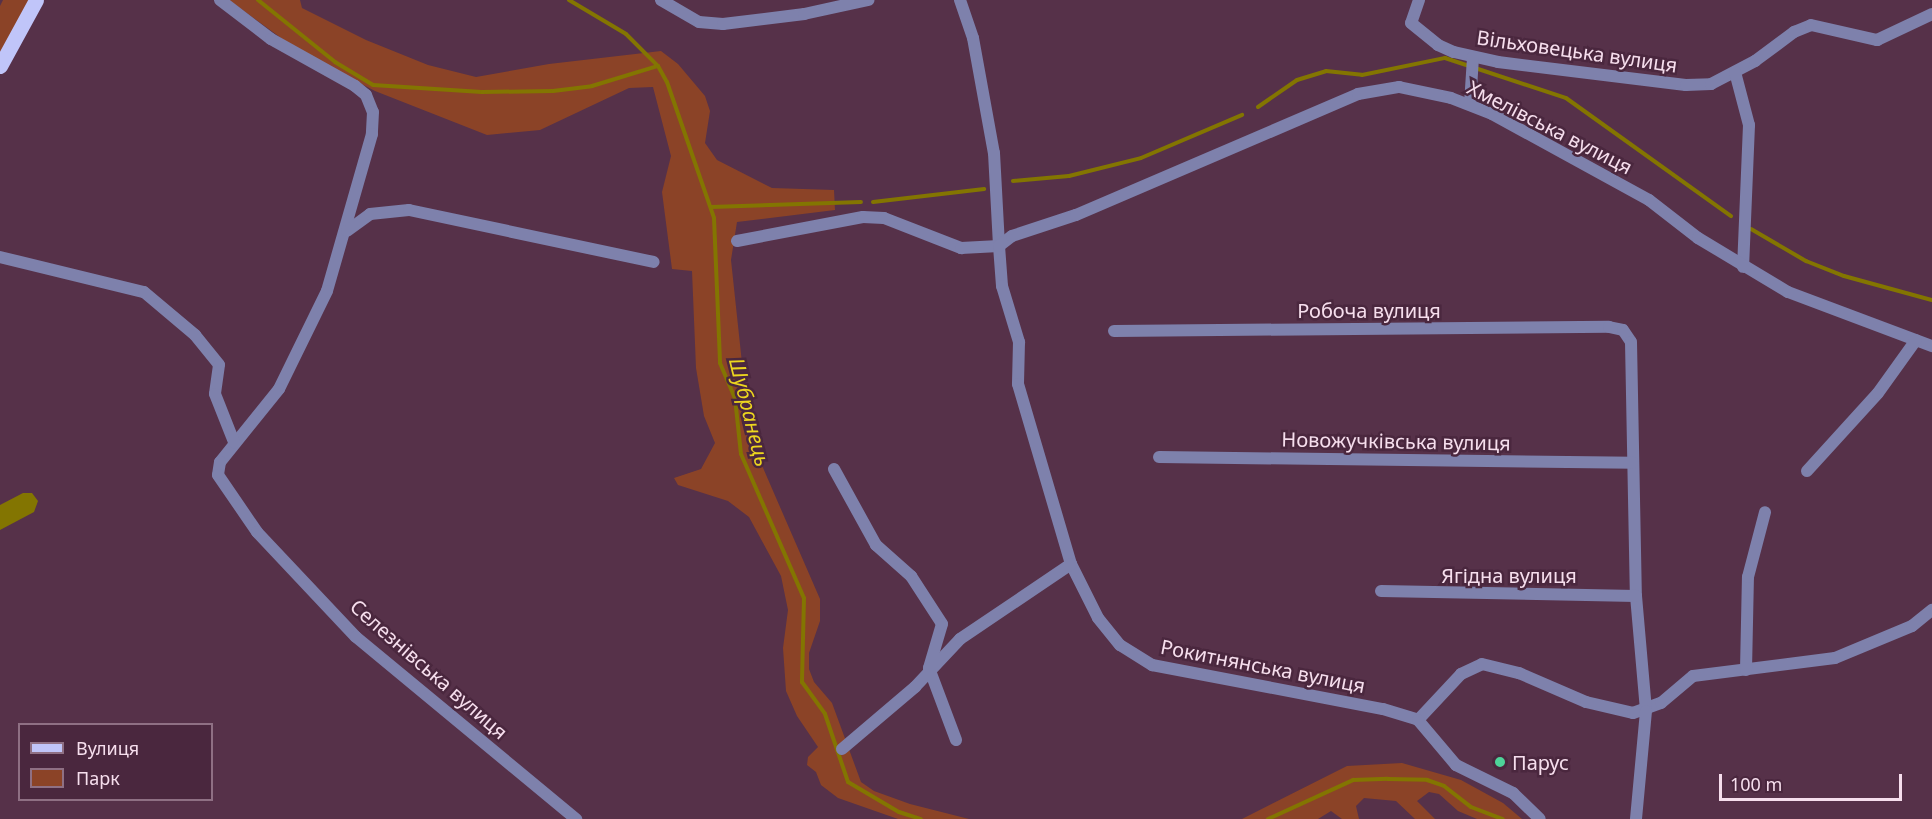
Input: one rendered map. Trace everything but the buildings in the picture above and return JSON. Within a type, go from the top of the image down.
[{"type":"main road","points":[[0,66],[36,0]]},
{"type":"street","name":"Селезнівська вулиця","points":[[220,0],[271,39],[366,95],[373,112],[372,134],[347,231],[298,357],[279,389],[220,462],[218,475],[257,532],[356,637],[576,819]]},
{"type":"street","points":[[661,0],[699,22],[723,24],[781,18],[868,0]]},
{"type":"street","name":"Рокитнянська вулиця","points":[[960,0],[973,38],[994,153],[1002,286],[1019,342],[1018,384],[1071,564],[1098,618],[1120,645],[1152,665],[1383,709],[1418,720]]},
{"type":"street","name":"Вільховецька вулиця","points":[[1419,0],[1411,23],[1418,31],[1438,45],[1474,60],[1686,86],[1711,84],[1735,72],[1794,32],[1811,26],[1877,40],[1932,14]]},
{"type":"street","points":[[1470,104],[1474,60]]},
{"type":"street","points":[[1735,72],[1749,124],[1743,267]]},
{"type":"street","name":"Хмелівська вулиця","points":[[999,246],[1012,236],[1076,215],[1373,88],[1399,87],[1470,104],[1649,200],[1743,267],[1788,292],[1932,346]]},
{"type":"street","points":[[347,231],[370,214],[409,210],[654,262]]},
{"type":"street","points":[[737,241],[863,217],[884,219],[961,249],[999,246]]},
{"type":"street","points":[[0,256],[144,292],[195,335],[219,365],[215,394],[234,442]]},
{"type":"street","name":"Робоча вулиця","points":[[1114,331],[1609,327],[1623,330],[1631,342],[1633,463]]},
{"type":"street","points":[[1807,471],[1878,393],[1916,340]]},
{"type":"street","name":"Новожучківська вулиця","points":[[1159,457],[1633,463]]},
{"type":"street","points":[[1633,463],[1636,596],[1646,711],[1636,819]]},
{"type":"street","points":[[834,469],[876,545],[911,576],[942,624],[929,668],[956,740]]},
{"type":"street","points":[[1746,670],[1748,577],[1765,512]]},
{"type":"street","points":[[842,749],[915,687],[929,668],[960,639],[1071,564]]},
{"type":"street","name":"Ягідна вулиця","points":[[1381,591],[1636,596]]},
{"type":"street","points":[[1540,819],[1513,793],[1456,765],[1418,720],[1461,674],[1478,664],[1519,673],[1586,702],[1634,713],[1646,711],[1693,676],[1718,670],[1746,670],[1835,658],[1912,626],[1932,610]]},
{"type":"green space","points":[[3,0],[31,0],[0,56],[0,6]]},
{"type":"green space","points":[[229,0],[300,0],[302,8],[366,40],[428,65],[476,77],[549,64],[661,51],[678,64],[705,96],[710,111],[705,143],[717,160],[772,188],[834,190],[835,210],[737,222],[731,260],[750,438],[820,599],[820,621],[809,653],[809,669],[814,682],[832,703],[861,782],[874,791],[910,804],[969,819],[898,819],[838,798],[821,785],[816,772],[807,765],[808,757],[818,747],[797,716],[786,691],[783,648],[788,610],[781,576],[749,517],[728,501],[678,485],[674,478],[701,469],[715,443],[704,416],[696,368],[692,271],[672,269],[662,192],[671,156],[653,87],[629,88],[540,130],[487,135],[375,91],[299,51]]},
{"type":"green space","points":[[1402,763],[1461,780],[1503,803],[1522,819],[1477,819],[1458,811],[1439,794],[1429,792],[1417,801],[1435,819],[1415,819],[1396,801],[1364,798],[1356,806],[1359,819],[1342,819],[1331,811],[1318,819],[1242,819],[1347,766]]},
{"type":"shaded area","points":[[23,493],[32,493],[38,501],[34,512],[0,530],[0,505]]},
{"type":"waterway","points":[[258,0],[335,62],[373,85],[482,92],[553,91],[592,86],[658,66]]},
{"type":"waterway","name":"Шубранець","points":[[569,0],[626,34],[658,66],[667,82],[714,218],[720,363],[735,398],[741,454],[804,598],[802,682],[825,714],[848,782],[899,812],[921,819]]},
{"type":"waterway","points":[[1258,107],[1297,80],[1326,71],[1362,75],[1445,58],[1566,98],[1731,216]]},
{"type":"waterway","points":[[1013,181],[1069,176],[1141,158],[1242,115]]},
{"type":"waterway","points":[[873,202],[984,189]]},
{"type":"waterway","points":[[711,207],[861,202]]},
{"type":"waterway","points":[[1751,229],[1806,261],[1844,276],[1932,300]]},
{"type":"waterway","name":"Шубранець","points":[[1268,819],[1353,780],[1388,779],[1427,780],[1444,786],[1471,807],[1503,819]]},
{"type":"place","name":"Парус","points":[[1500,762]]}]
